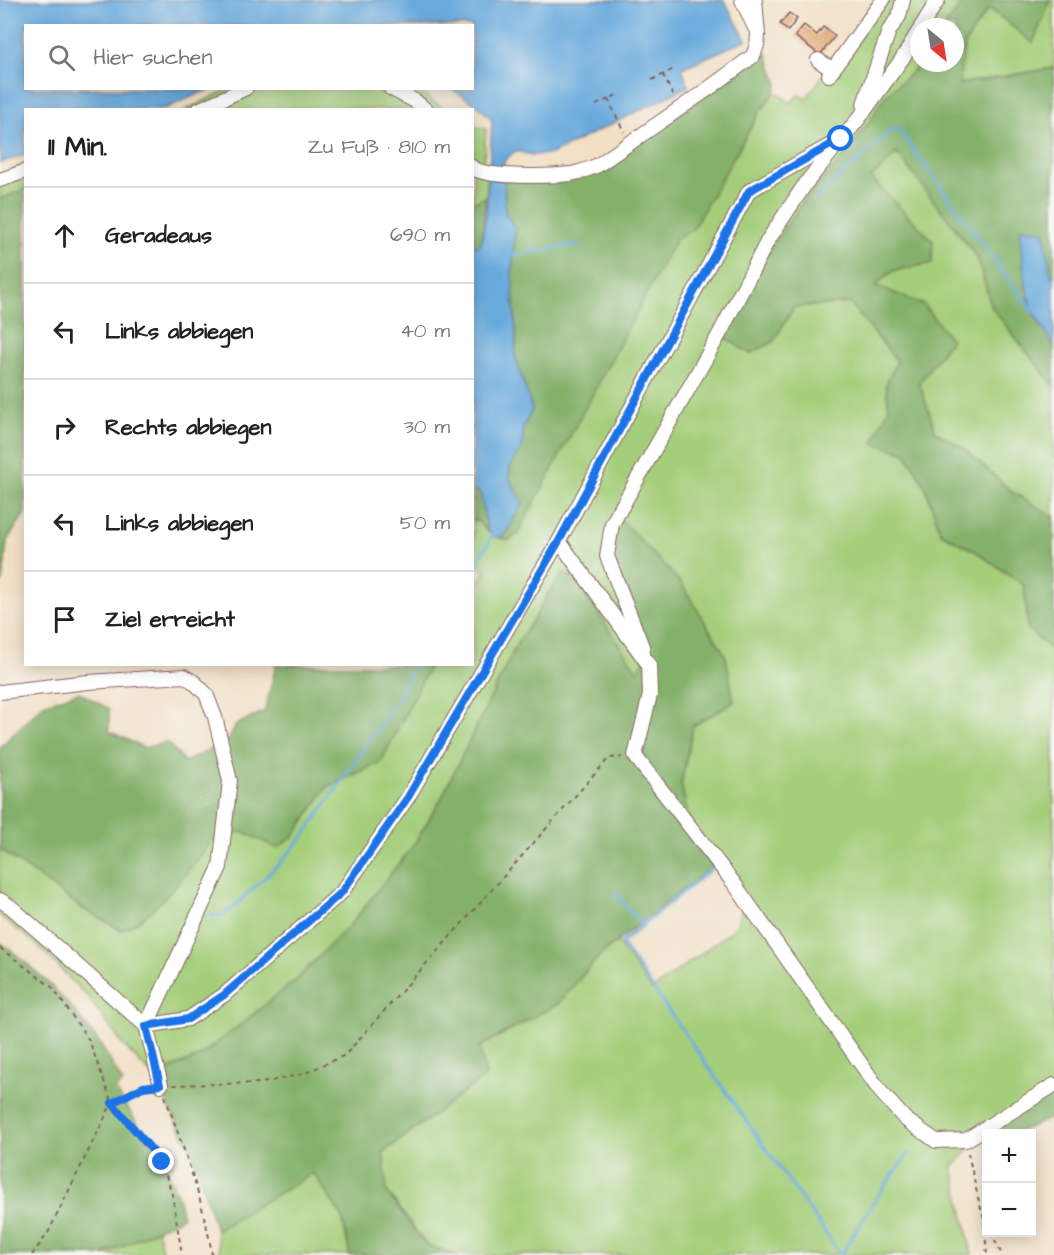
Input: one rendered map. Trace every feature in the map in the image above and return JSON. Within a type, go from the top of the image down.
[{"type":"street","points":[[742,0],[758,35]]},
{"type":"street","points":[[474,168],[487,173],[539,176],[570,174],[598,165],[753,56],[758,45],[755,0]]},
{"type":"street","points":[[818,60],[831,73],[883,0]]},
{"type":"street","points":[[860,117],[889,31],[899,16],[903,0]]},
{"type":"street","points":[[927,18],[938,0]]},
{"type":"street","points":[[835,43],[848,51]]},
{"type":"street","points":[[910,46],[860,117],[806,183],[768,240],[720,333],[612,524],[607,556],[649,666],[650,696],[636,756],[733,882],[879,1090],[905,1119],[936,1141],[966,1140],[1054,1085]]},
{"type":"street","points":[[202,108],[242,90]]},
{"type":"street","points":[[394,90],[424,108]]},
{"type":"street","points":[[146,1026],[188,1019],[224,995],[342,892],[408,797],[559,541],[749,191],[843,136]]},
{"type":"street","points":[[0,180],[24,172]]},
{"type":"street","points":[[559,541],[649,666]]},
{"type":"street","points":[[0,692],[88,682],[184,676],[206,694],[215,717],[230,781],[220,867],[146,1026]]},
{"type":"street","points":[[0,900],[11,907],[146,1026],[160,1085]]},
{"type":"path","points":[[652,80],[674,69]]},
{"type":"path","points":[[663,75],[674,97]]},
{"type":"path","points":[[597,105],[619,94]]},
{"type":"path","points":[[608,99],[619,122]]},
{"type":"path","points":[[32,1255],[48,1233],[112,1103],[143,1087],[262,1083],[303,1074],[345,1055],[609,758],[636,756]]},
{"type":"path","points":[[0,948],[52,987],[89,1040],[112,1103],[162,1162],[172,1194],[182,1255]]},
{"type":"path","points":[[160,1085],[186,1156],[210,1239],[212,1255]]},
{"type":"path","points":[[966,1140],[982,1212]]},
{"type":"path","points":[[985,1237],[987,1255]]},
{"type":"path","points":[[993,1237],[1002,1255]]},
{"type":"green space","points":[[877,0],[964,0],[951,18],[910,18],[910,72],[913,72],[883,100],[848,152],[806,198],[773,342],[794,307],[850,303],[897,361],[886,384],[889,407],[906,453],[925,486],[941,533],[975,551],[1024,585],[1028,629],[1054,652],[1054,1091],[992,1129],[982,1129],[982,1135],[953,1167],[972,1255],[457,1255],[426,1245],[387,1191],[383,1153],[486,1076],[479,1047],[558,1004],[600,955],[617,942],[652,990],[735,928],[743,907],[693,838],[681,784],[693,726],[734,701],[632,607],[649,653],[637,672],[575,578],[549,591],[534,621],[519,640],[439,803],[413,846],[351,924],[297,979],[235,1029],[198,1057],[153,1076],[123,1045],[88,997],[36,944],[0,916],[0,849],[82,908],[121,930],[175,887],[217,835],[243,832],[293,838],[327,787],[381,762],[429,666],[474,666],[474,590],[486,571],[474,563],[474,520],[475,518],[490,533],[509,540],[676,239],[692,230],[759,113],[775,92],[791,103],[798,95],[806,99]]},
{"type":"green space","points":[[964,0],[1050,0],[1033,43],[989,8],[965,43],[964,50],[964,18],[951,18]]},
{"type":"green space","points":[[1050,0],[1054,0],[1054,68],[958,84],[960,72],[964,72],[965,43],[989,7],[1033,43]]},
{"type":"green space","points":[[767,53],[778,84],[775,92],[759,113],[692,230],[676,239],[517,535],[509,540],[499,538],[506,533],[523,502],[509,479],[510,466],[523,445],[523,428],[532,409],[515,356],[512,274],[515,229],[505,212],[504,179],[578,178],[685,110]]},
{"type":"green space","points":[[1054,68],[1054,278],[1051,274],[1044,231],[1020,228],[1025,282],[1032,311],[1054,346],[1054,386],[992,308],[977,257],[897,153],[871,178],[933,241],[932,263],[893,271],[875,285],[924,305],[951,340],[919,383],[936,432],[965,449],[1012,492],[1054,517],[1054,652],[1028,629],[1024,585],[975,551],[941,533],[925,486],[906,453],[873,443],[889,407],[886,384],[897,361],[850,303],[794,307],[773,342],[750,354],[722,336],[773,244],[806,198],[848,152],[883,100],[913,72],[961,72],[959,84]]},
{"type":"green space","points":[[227,90],[417,90],[443,108],[189,108]]},
{"type":"green space","points":[[474,127],[486,129],[484,162],[488,167],[486,197],[474,203]]},
{"type":"green space","points":[[897,152],[977,257],[992,308],[1054,386],[1054,517],[1012,492],[965,449],[936,432],[919,383],[924,305],[875,286],[893,271],[932,263],[896,204],[871,178]]},
{"type":"green space","points":[[24,165],[24,189],[0,199],[0,174]]},
{"type":"green space","points":[[24,189],[24,515],[7,541],[3,581],[0,584],[0,199]]},
{"type":"green space","points":[[486,197],[481,244],[474,247],[474,203]]},
{"type":"green space","points":[[474,489],[480,492],[488,532],[475,519]]},
{"type":"green space","points":[[619,518],[681,583],[726,656],[734,702],[693,726],[681,784],[693,838],[713,866],[600,955],[558,1004],[479,1047],[486,1076],[383,1152],[387,1192],[426,1245],[457,1255],[350,1255],[342,1216],[313,1173],[216,1230],[192,1152],[153,1076],[198,1057],[235,1029],[297,979],[351,924],[413,846],[439,803],[519,640],[564,573],[574,578],[637,671],[649,653],[610,555]]},
{"type":"green space","points":[[276,666],[429,666],[381,762],[327,787],[292,838],[277,848],[243,832],[217,835],[160,903],[133,924],[121,930],[82,908],[0,849],[0,747],[44,704],[79,692],[109,709],[109,731],[144,748],[167,742],[185,762],[229,740],[236,725],[265,711]]},
{"type":"green space","points":[[0,942],[51,986],[98,1042],[123,1083],[115,1089],[162,1156],[183,1217],[104,1255],[0,1255]]},
{"type":"green space","points":[[1054,1091],[1054,1117],[1025,1129],[992,1129]]},
{"type":"green space","points":[[313,1173],[342,1216],[350,1255],[220,1255],[216,1230]]},
{"type":"green space","points":[[155,1220],[163,1255],[82,1255]]},
{"type":"water","points":[[0,0],[448,0],[455,3],[461,0],[724,0],[746,40],[682,68],[689,86],[551,154],[532,155],[515,151],[504,161],[505,212],[515,228],[512,274],[515,356],[532,409],[523,428],[523,445],[510,466],[509,479],[523,502],[506,533],[499,538],[488,532],[480,493],[474,490],[474,247],[481,244],[486,213],[492,121],[479,107],[454,90],[474,90],[474,24],[24,24],[24,90],[208,90],[166,108],[24,108],[24,155],[0,163]]},
{"type":"water","points":[[1020,228],[1044,231],[1051,274],[1054,278],[1054,346],[1032,311],[1025,282]]},
{"type":"building","points":[[789,13],[797,19],[788,31],[780,24]]},
{"type":"building","points":[[804,25],[817,35],[823,27],[835,36],[820,55],[795,36]]},
{"type":"waterway","points":[[816,198],[896,126],[1032,311]]},
{"type":"waterway","points":[[513,255],[580,244]]},
{"type":"waterway","points":[[474,567],[494,533]]},
{"type":"waterway","points":[[210,915],[223,915],[235,906],[279,864],[303,837],[389,712],[414,666]]},
{"type":"waterway","points":[[710,870],[621,943],[841,1255]]},
{"type":"waterway","points":[[615,892],[642,926]]},
{"type":"waterway","points":[[841,1255],[874,1201],[909,1153]]},
{"type":"route","points":[[162,1162],[112,1103],[143,1087],[160,1085],[146,1026],[188,1019],[224,995],[342,892],[408,797],[559,541],[749,191],[841,139]]}]
